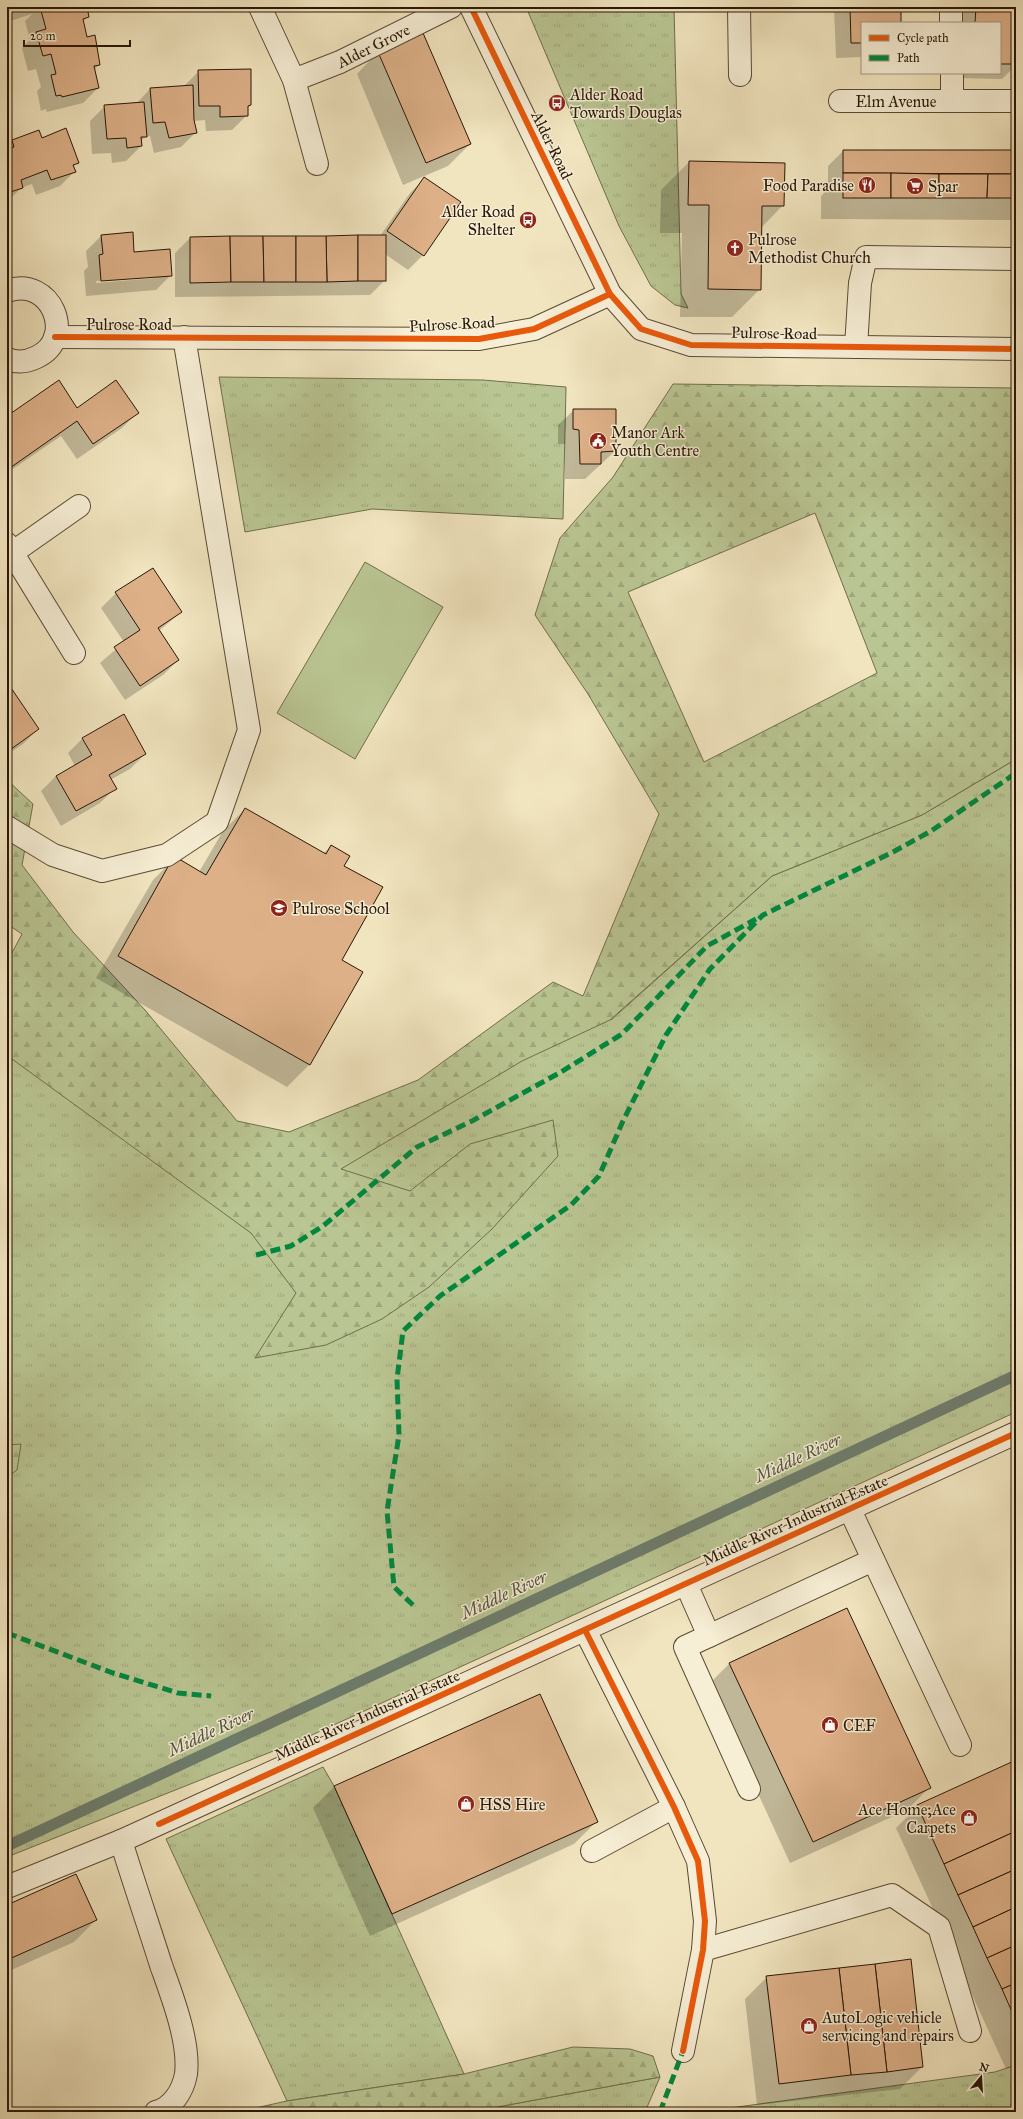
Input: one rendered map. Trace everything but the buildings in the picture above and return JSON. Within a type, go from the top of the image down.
[{"type":"street","points":[[260,7],[294,80],[317,164]]},
{"type":"street","name":"Alder Grove","points":[[294,80],[340,62],[451,7]]},
{"type":"street","name":"Alder Road","points":[[471,7],[610,294]]},
{"type":"street","points":[[740,7],[740,75]]},
{"type":"street","points":[[951,7],[951,22]]},
{"type":"street","name":"Elm Avenue","points":[[952,74],[952,101]]},
{"type":"street","name":"Elm Avenue","points":[[840,101],[1016,100]]},
{"type":"street","points":[[856,347],[860,283],[866,257],[1016,259]]},
{"type":"street","points":[[7,291],[26,288],[38,292],[48,301],[55,312],[57,324],[55,336],[50,347],[42,355],[32,360],[20,362],[7,359]]},
{"type":"street","name":"Pulrose Road","points":[[55,336],[480,339],[534,328],[610,294],[641,329],[690,345],[1016,350]]},
{"type":"street","points":[[7,827],[53,855],[102,871],[167,855],[217,822],[249,730],[184,337]]},
{"type":"street","points":[[74,653],[10,548],[79,506]]},
{"type":"street","name":"Middle River Industrial Estate","points":[[7,1887],[159,1824],[1016,1434]]},
{"type":"street","points":[[850,1510],[960,1745]]},
{"type":"street","points":[[749,1789],[685,1647],[873,1560]]},
{"type":"street","points":[[686,1584],[709,1636]]},
{"type":"street","points":[[585,1630],[674,1807],[698,1861],[704,1921],[703,1950],[683,2051]]},
{"type":"street","points":[[592,1851],[674,1807]]},
{"type":"street","points":[[121,1841],[181,2026],[186,2059],[186,2074],[182,2090],[166,2110],[156,2112]]},
{"type":"street","points":[[703,1950],[892,1895],[939,1927],[970,2031]]},
{"type":"green space","points":[[526,7],[674,7],[681,294],[688,308],[675,305],[651,286],[619,226]]},
{"type":"green space","points":[[219,377],[483,380],[566,387],[563,519],[372,509],[245,532]]},
{"type":"green space","points":[[673,384],[1016,388],[1016,759],[922,815],[772,876],[610,1020],[522,1061],[341,1169],[410,1191],[470,1144],[553,1120],[558,1156],[492,1229],[429,1287],[382,1319],[326,1345],[255,1358],[296,1293],[251,1233],[12,1059],[7,1059],[7,962],[22,934],[7,924],[7,780],[33,804],[22,865],[73,932],[145,1010],[237,1121],[289,1132],[418,1080],[553,982],[583,996],[659,814],[588,694],[535,615],[560,538],[613,477]],"holes":[[[815,513],[877,673],[704,762],[628,592]]]},
{"type":"green space","points":[[365,562],[443,607],[355,759],[277,713]]},
{"type":"green space","points":[[1016,759],[1016,1412],[301,1740],[7,1857],[7,1025],[251,1233],[583,996],[611,1020],[772,876],[922,815]]},
{"type":"green space","points":[[21,1444],[17,1470],[7,1477],[7,1445]]},
{"type":"green space","points":[[323,1767],[334,1786],[464,2074],[287,2101],[166,1839]]},
{"type":"green space","points":[[573,2047],[630,2049],[653,2056],[660,2077],[470,2112],[237,2112],[287,2101],[464,2074]]},
{"type":"green space","points":[[1016,2065],[1016,2112],[729,2112],[730,2108],[995,2072]]},
{"type":"green space","points":[[660,2077],[645,2112],[589,2112],[586,2108],[578,2112],[470,2112]]},
{"type":"waterway","name":"Middle River","points":[[7,1846],[1016,1375]]},
{"type":"marked path","points":[[413,1605],[394,1587],[387,1511],[399,1435],[397,1379],[403,1331],[440,1296],[571,1205],[599,1176],[623,1121],[666,1035],[710,969],[763,915],[893,852],[931,831],[1016,773]]},
{"type":"marked path","points":[[256,1255],[291,1246],[323,1226],[417,1147],[472,1121],[561,1072],[622,1034],[707,946],[756,919]]},
{"type":"marked path","points":[[7,1633],[113,1673],[178,1693],[211,1696]]},
{"type":"marked path","points":[[660,2112],[683,2051]]},
{"type":"cycle path","points":[[471,7],[610,294],[641,329],[691,345],[1016,349]]},
{"type":"cycle path","points":[[55,337],[479,339],[534,329],[610,294]]},
{"type":"cycle path","points":[[159,1824],[1016,1433]]},
{"type":"cycle path","points":[[585,1630],[674,1807],[698,1861],[705,1921],[703,1950],[683,2051]]},
{"type":"place","name":"Alder Road Towards Douglas","points":[[557,103]]},
{"type":"place","name":"Food Paradise","points":[[867,185]]},
{"type":"place","name":"Spar","points":[[915,186]]},
{"type":"place","name":"Alder Road Shelter","points":[[528,220]]},
{"type":"place","name":"Pulrose Methodist Church","points":[[735,248]]},
{"type":"place","name":"Manor Ark Youth Centre","points":[[598,441]]},
{"type":"place","name":"Pulrose School","points":[[279,908]]},
{"type":"place","name":"CEF","points":[[830,1725]]},
{"type":"place","name":"HSS Hire","points":[[466,1804]]},
{"type":"place","name":"Ace Home;Ace Carpets","points":[[969,1818]]},
{"type":"place","name":"AutoLogic vehicle servicing and repairs","points":[[809,2026]]}]
